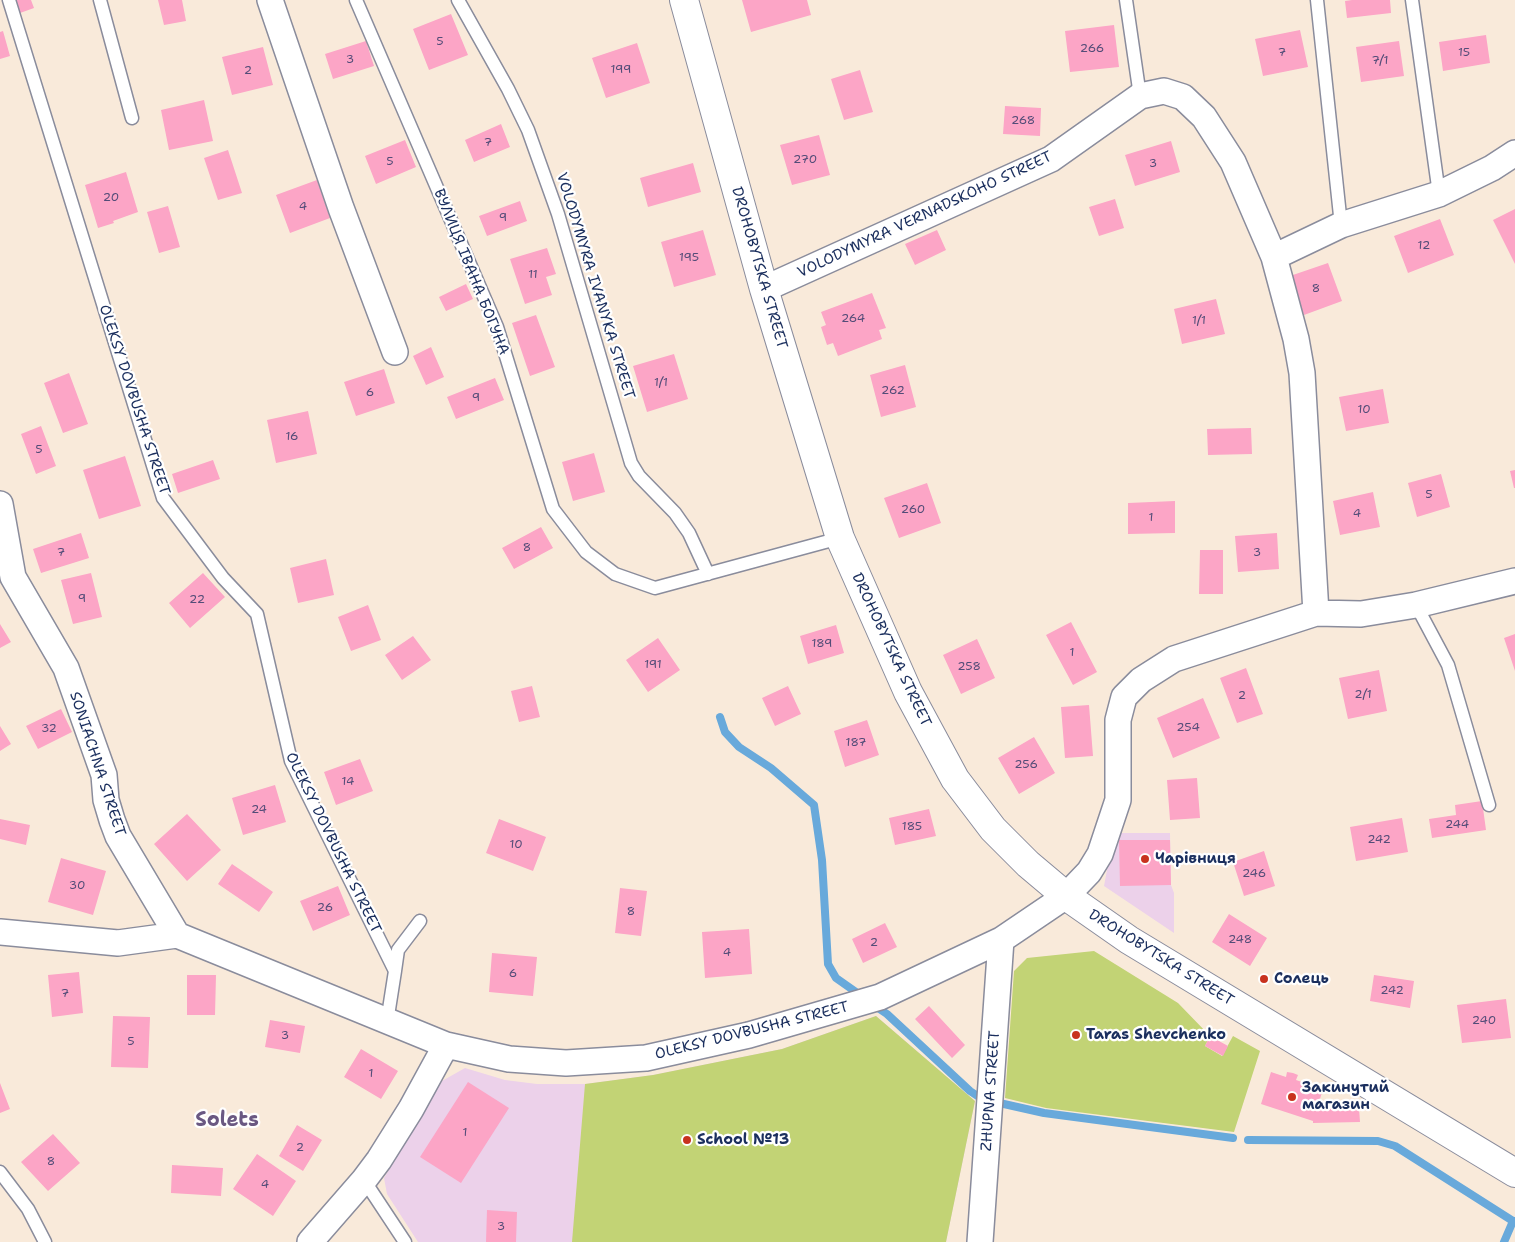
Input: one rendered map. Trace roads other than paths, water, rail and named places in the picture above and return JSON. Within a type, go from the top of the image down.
[{"type":"street","points":[[270,0],[341,208],[395,352]]},
{"type":"street","name":"DROHOBYTSKA STREET","points":[[684,0],[764,288],[840,538],[908,692],[955,779],[993,829],[1028,864],[1066,896],[1144,950],[1515,1173]]},
{"type":"street","name":"VOLODYMYRA VERNADSKOHO STREET","points":[[764,288],[1051,159],[1140,96],[1164,91],[1183,97],[1204,117],[1233,162],[1274,256],[1296,339],[1302,373],[1316,613]]},
{"type":"street","points":[[1274,256],[1341,225],[1440,194],[1492,168],[1515,153]]},
{"type":"street","name":"SONIACHNA STREET","points":[[0,504],[6,577],[66,668],[104,775],[106,800],[118,836],[177,935]]},
{"type":"street","name":"OLEKSY DOVBUSHA STREET","points":[[177,935],[446,1045],[509,1059],[566,1063],[646,1058],[749,1035],[869,1001],[1001,940],[1066,896],[1089,872],[1100,854],[1118,800],[1118,720],[1124,697],[1141,680],[1174,659],[1316,613],[1361,614],[1416,606],[1515,581]]},
{"type":"street","points":[[0,932],[118,943],[177,935]]},
{"type":"street","name":"ZHUPNA STREET","points":[[980,1242],[1001,940]]},
{"type":"street","points":[[310,1242],[379,1160],[412,1109],[446,1045]]},
{"type":"lane","name":"OLEKSY DOVBUSHA STREET","points":[[9,0],[163,498],[223,578],[257,614],[291,761],[395,971]]},
{"type":"lane","points":[[100,0],[132,118]]},
{"type":"lane","name":"ВУЛИЦЯ ІВАНА БОГУНА","points":[[356,0],[497,327],[553,509],[586,552],[616,574],[656,588],[708,574]]},
{"type":"lane","name":"VOLODYMYRA IVANYKA STREET","points":[[458,0],[508,89],[528,130],[558,214],[631,463],[639,476],[689,532],[708,574]]},
{"type":"lane","points":[[1126,0],[1140,96]]},
{"type":"lane","points":[[1317,0],[1341,225]]},
{"type":"lane","points":[[1412,0],[1440,194]]},
{"type":"lane","points":[[708,574],[840,538]]},
{"type":"lane","points":[[1416,606],[1448,665],[1489,805]]},
{"type":"lane","points":[[387,1022],[398,950],[420,921]]},
{"type":"lane","points":[[0,1172],[28,1209],[45,1242]]},
{"type":"lane","points":[[364,1180],[405,1242]]},
{"type":"waterway","points":[[720,717],[725,732],[739,747],[771,768],[814,805],[822,860],[828,964],[836,978],[863,997]]},
{"type":"waterway","points":[[872,1004],[887,1014],[970,1091],[979,1097]]},
{"type":"waterway","points":[[995,1102],[1044,1113],[1233,1138]]},
{"type":"waterway","points":[[1248,1140],[1378,1141],[1395,1146],[1513,1221]]},
{"type":"waterway","points":[[1504,1242],[1513,1221],[1515,1221]]},
{"type":"place","name":"Чарівниця","points":[[1145,859]]},
{"type":"place","name":"Солець","points":[[1264,979]]},
{"type":"place","name":"Taras Shevchenko","points":[[1076,1035]]},
{"type":"place","name":"Закинутий магазин","points":[[1292,1097]]},
{"type":"place","name":"School №13","points":[[687,1140]]},
{"type":"district","name":"Solets","points":[[227,1121]]}]
